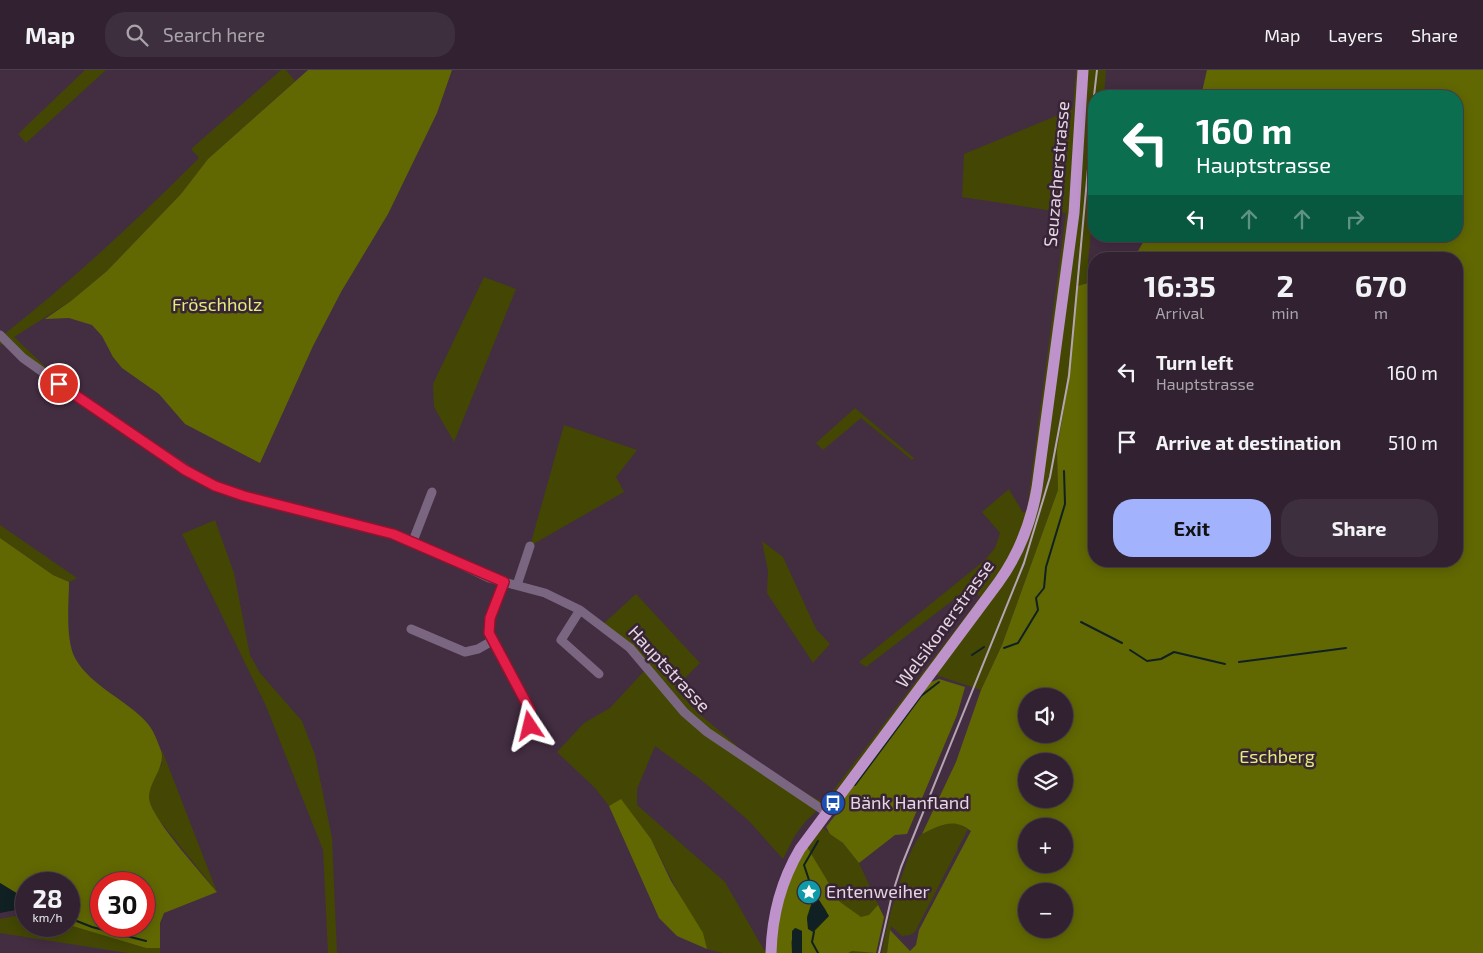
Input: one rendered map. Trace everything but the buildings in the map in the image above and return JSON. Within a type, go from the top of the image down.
[{"type":"main road","name":"Seuzacherstrasse","points":[[1065,281],[1074,213],[1083,70]]},
{"type":"main road","name":"Welsikonerstrasse","points":[[771,953],[774,919],[789,870],[806,840],[998,583],[1022,542],[1032,517],[1037,488],[1065,281]]},
{"type":"street","name":"Hauptstrasse","points":[[0,335],[23,358],[204,481],[244,496],[371,528],[413,541],[504,582],[546,593],[580,610],[630,648],[684,712],[707,732],[826,812]]},
{"type":"street","points":[[413,541],[432,492]]},
{"type":"street","points":[[517,585],[530,546]]},
{"type":"street","points":[[504,582],[488,626],[492,640],[530,710],[530,726]]},
{"type":"street","points":[[580,610],[562,640],[599,674]]},
{"type":"street","points":[[411,629],[465,652],[473,651],[492,640]]},
{"type":"shaded area","points":[[85,70],[106,70],[26,143],[18,134]]},
{"type":"shaded area","points":[[281,70],[286,70],[295,81],[208,159],[181,194],[107,271],[71,301],[14,337],[75,395],[6,342],[0,345],[0,335],[2,336],[53,294],[127,228],[199,158],[191,149]]},
{"type":"shaded area","points":[[1076,70],[1106,70],[1104,90],[1088,90],[1088,242],[1090,242],[1088,282],[1078,287],[1057,449],[1058,490],[1002,645],[981,690],[927,672],[833,795],[805,822],[794,837],[783,859],[749,821],[704,782],[655,746],[637,789],[637,805],[725,882],[764,950],[771,950],[795,867],[818,831],[823,828],[843,843],[859,863],[884,917],[876,953],[723,953],[707,949],[651,839],[621,800],[609,806],[595,788],[557,752],[584,723],[610,708],[647,668],[602,625],[636,594],[700,663],[675,688],[697,712],[736,745],[733,750],[818,800],[826,800],[980,597],[970,587],[866,667],[859,662],[985,560],[995,548],[1000,533],[982,512],[1009,489],[1023,513],[1027,510],[1066,213],[962,197],[964,154],[1073,109]]},
{"type":"shaded area","points":[[484,277],[516,289],[454,442],[434,407],[433,384]]},
{"type":"shaded area","points":[[855,408],[914,458],[912,460],[861,418],[823,450],[816,443]]},
{"type":"shaded area","points":[[564,425],[637,450],[616,477],[624,492],[530,546]]},
{"type":"shaded area","points":[[215,520],[234,573],[250,655],[260,673],[302,721],[315,755],[332,838],[337,953],[328,953],[323,850],[266,706],[182,534]]},
{"type":"shaded area","points":[[0,525],[77,578],[69,582],[53,575],[0,538]]},
{"type":"shaded area","points":[[762,541],[783,557],[816,629],[830,644],[813,663],[767,593],[768,571]]},
{"type":"shaded area","points":[[162,750],[217,892],[156,816],[148,799],[151,781],[162,764]]},
{"type":"shaded area","points":[[956,822],[968,829],[915,932],[902,936],[891,926],[887,953],[882,953],[898,889],[910,854],[917,841],[927,831]]},
{"type":"shaded area","points":[[0,883],[15,892],[15,910],[0,913]]},
{"type":"shaded area","points":[[816,895],[829,916],[813,932],[808,929],[807,918]]},
{"type":"shaded area","points":[[15,916],[15,935],[0,933],[0,919]]},
{"type":"shaded area","points":[[80,928],[90,931],[90,937],[109,937],[146,948],[160,948],[160,953],[128,953],[26,937],[80,937]]},
{"type":"shaded area","points":[[795,928],[802,931],[802,953],[792,953],[792,931]]},
{"type":"green space","name":"Fröschholz","points":[[308,70],[452,70],[437,113],[388,214],[341,292],[313,346],[260,463],[185,424],[159,394],[122,368],[113,357],[102,336],[92,325],[69,318],[45,319],[71,301],[107,271],[181,194],[208,159]]},
{"type":"green space","name":"Eschberg","points":[[1207,70],[1483,70],[1483,953],[887,953],[890,930],[910,951],[916,945],[919,930],[971,831],[959,824],[953,823],[941,825],[922,834],[956,762],[981,690],[1002,645],[1058,490],[1057,449],[1078,286],[1088,283],[1088,567],[1463,567],[1463,252],[1137,252],[1143,242],[1463,242],[1463,90],[1202,90]]},
{"type":"green space","points":[[0,538],[53,575],[69,582],[69,631],[75,658],[90,677],[140,715],[152,729],[162,754],[162,760],[150,791],[151,806],[167,831],[217,892],[164,913],[160,923],[160,948],[146,948],[109,937],[155,937],[155,872],[90,872],[90,931],[80,928],[80,872],[15,872],[15,892],[0,883]]},
{"type":"green space","points":[[939,679],[965,687],[957,715],[907,834],[895,835],[859,863],[843,843],[830,834],[826,827],[841,808],[842,798],[929,683]]},
{"type":"green space","points":[[621,799],[651,839],[671,881],[703,933],[707,949],[677,936],[659,918],[609,806]]},
{"type":"green space","name":"Entenweiher","points":[[807,847],[840,902],[861,917],[869,915],[878,905],[884,917],[876,953],[852,951],[848,953],[802,953],[802,931],[796,928],[791,942],[792,953],[771,953],[788,882]],"holes":[[[814,896],[816,896],[826,910],[828,917],[814,932],[808,928],[807,916]]]},
{"type":"waterway","points":[[1004,648],[1018,643],[1038,610],[1036,598],[1044,588],[1046,567],[1065,504],[1064,471]]},
{"type":"waterway","points":[[1081,622],[1122,643]]},
{"type":"waterway","points":[[972,655],[984,647]]},
{"type":"waterway","points":[[1239,662],[1346,648]]},
{"type":"waterway","points":[[1130,650],[1147,661],[1161,659],[1174,652],[1225,664]]},
{"type":"waterway","points":[[855,785],[921,696],[939,682]]},
{"type":"waterway","points":[[812,889],[804,865],[818,841]]},
{"type":"waterway","points":[[80,922],[146,941]]},
{"type":"waterway","points":[[814,932],[812,942],[818,953]]},
{"type":"railway","points":[[1095,90],[1097,70]]},
{"type":"railway","points":[[879,953],[892,895],[901,867],[1024,563],[1050,477],[1069,376],[1088,169]]},
{"type":"place","name":"Bänk Hanfland","points":[[833,803]]},
{"type":"place","name":"Entenweiher","points":[[809,892]]},
{"type":"route","points":[[59,384],[185,470],[223,490],[393,534],[413,541],[495,580],[504,582],[490,618],[489,633],[530,710],[532,719],[530,726]]}]
